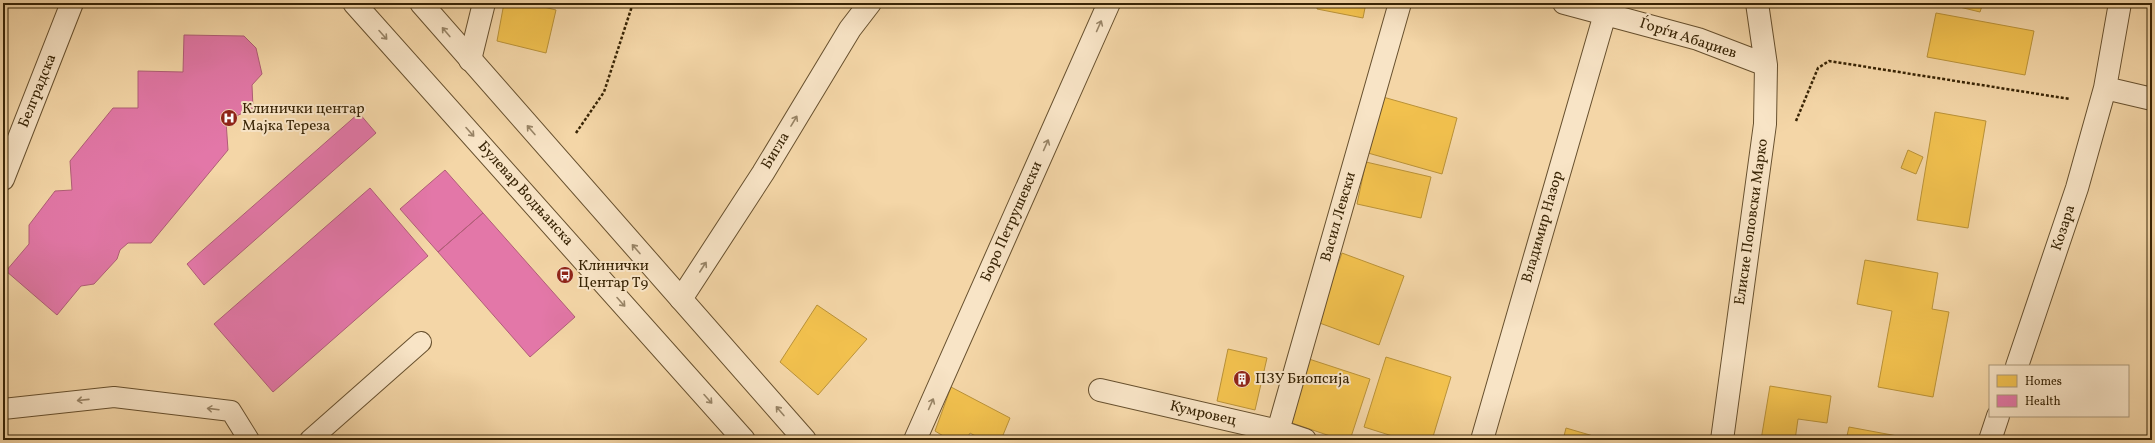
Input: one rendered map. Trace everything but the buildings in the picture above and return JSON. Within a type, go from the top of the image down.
[{"type":"street","name":"Белградска","points":[[3,179],[72,3]]},
{"type":"street","name":"Булевар Водњанска","points":[[354,3],[744,440]]},
{"type":"street","points":[[421,3],[805,440]]},
{"type":"street","points":[[470,60],[484,3]]},
{"type":"street","name":"Бигла","points":[[681,299],[759,179],[850,29],[870,3]]},
{"type":"street","name":"Боро Петрушевски","points":[[915,440],[1109,3]]},
{"type":"street","name":"Васил Левски","points":[[1278,431],[1400,3]]},
{"type":"street","name":"Ѓорѓи Абаџиев","points":[[1564,3],[1698,39],[1766,65]]},
{"type":"street","name":"Елисие Поповски Марко","points":[[1722,440],[1765,124],[1766,65],[1757,3]]},
{"type":"street","name":"Козара","points":[[2016,365],[2077,188],[2103,96],[2120,3]]},
{"type":"street","name":"Владимир Назор","points":[[1482,440],[1605,14]]},
{"type":"street","points":[[2103,96],[2152,99]]},
{"type":"street","name":"Кумровец","points":[[1100,390],[1278,431],[1305,440]]},
{"type":"street","points":[[1990,440],[1998,417]]},
{"type":"lane","points":[[310,440],[422,342]]},
{"type":"lane","points":[[3,409],[114,397],[231,411],[249,440]]},
{"type":"path","points":[[557,159],[604,92],[633,3]]},
{"type":"path","points":[[1765,124],[1794,127],[1818,68],[1829,61],[2103,96]]},
{"type":"place","name":"Клинички центар Мајка Тереза","points":[[229,118]]},
{"type":"place","name":"Клинички Центар Т9","points":[[565,275]]},
{"type":"place","name":"ПЗУ Биопсија","points":[[1242,379]]}]
